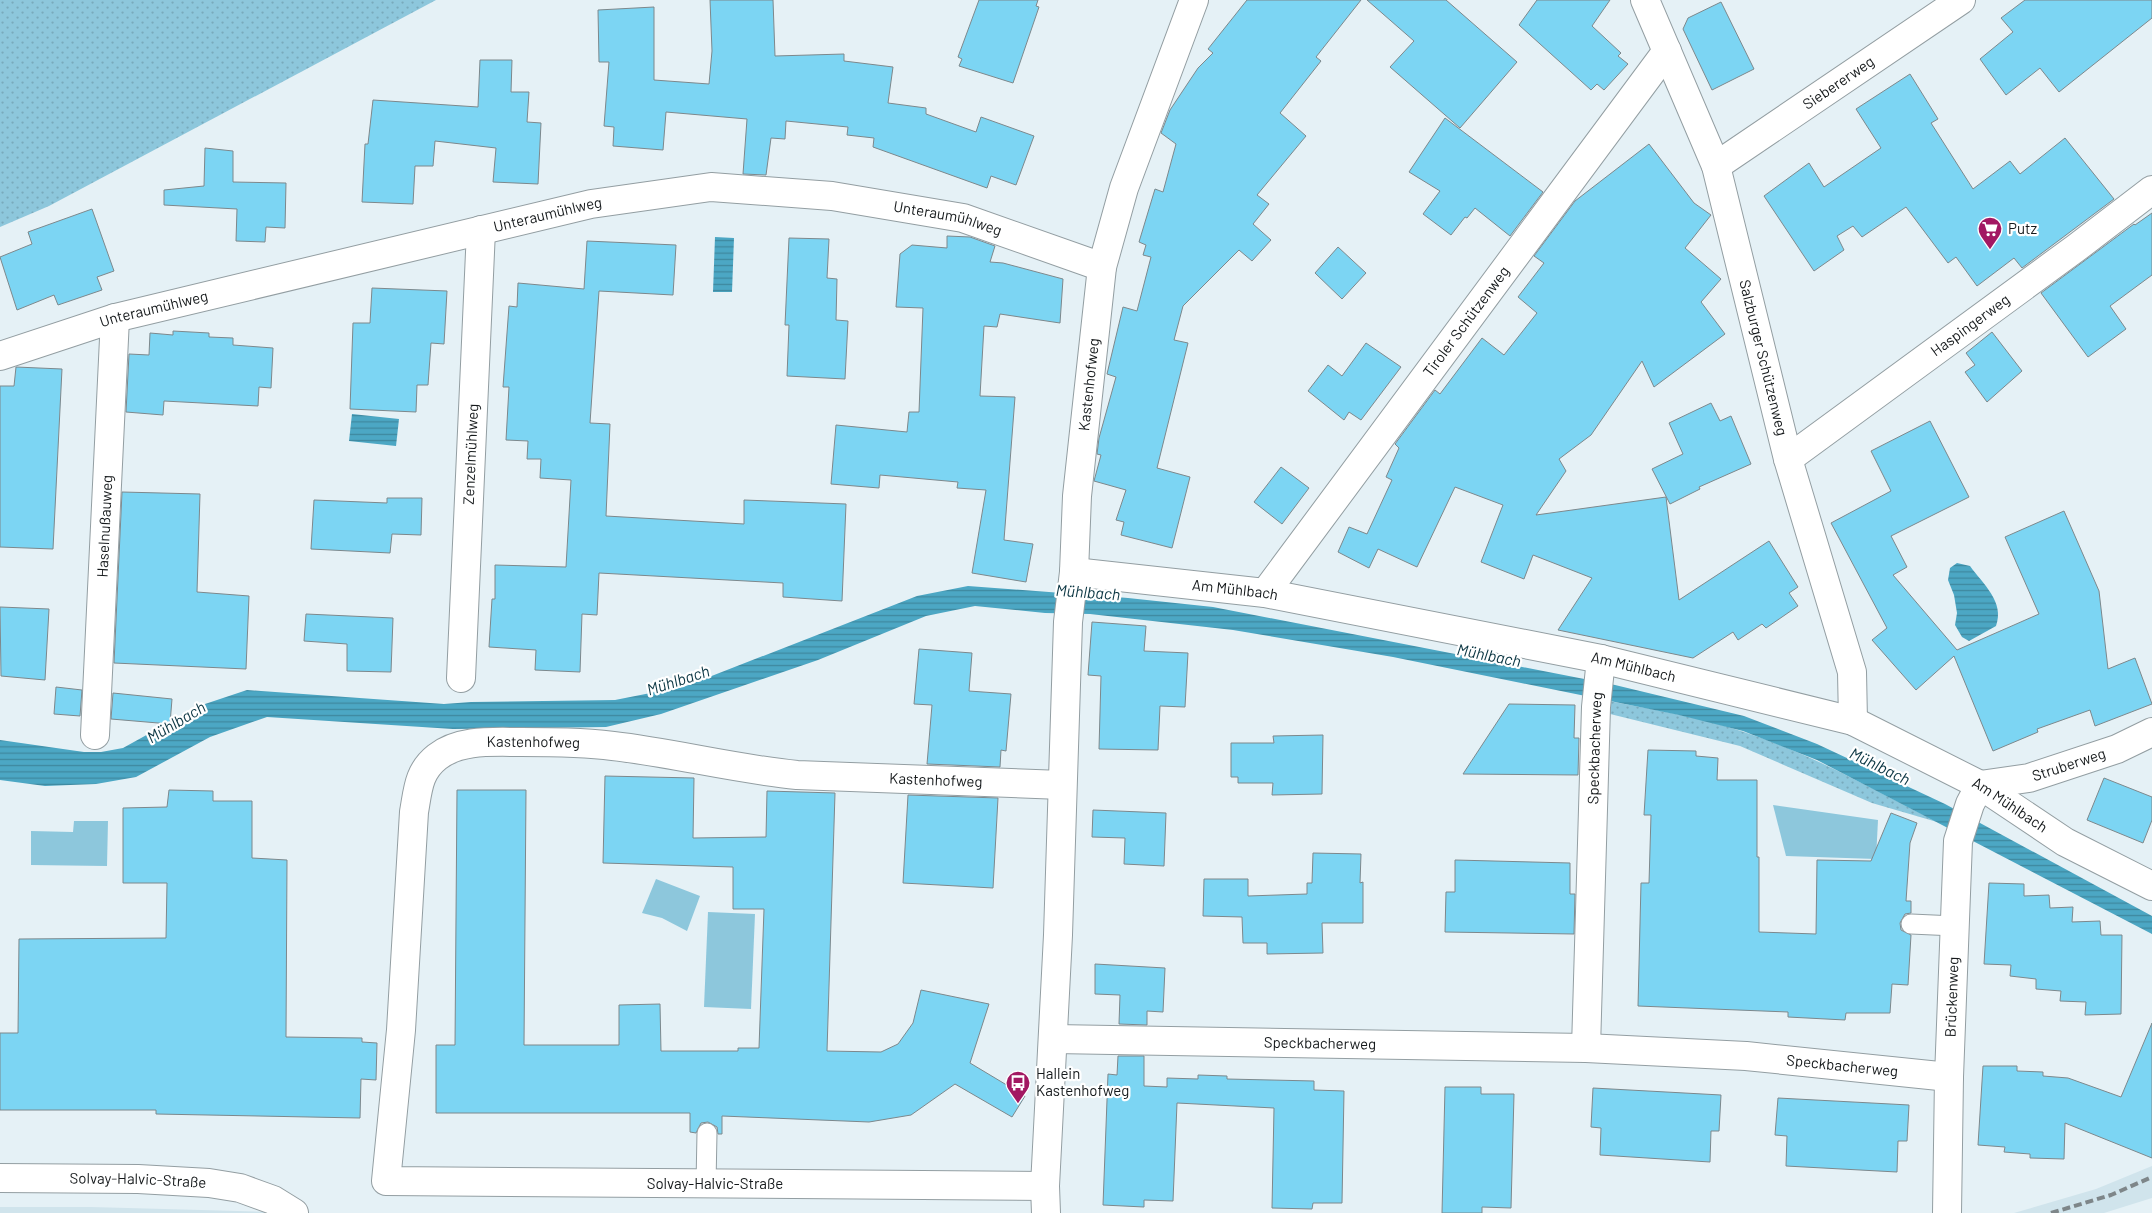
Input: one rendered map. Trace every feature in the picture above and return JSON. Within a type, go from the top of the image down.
[{"type":"street","name":"Kastenhofweg","points":[[1046,1213],[1045,1186],[1054,1039],[1068,622],[1078,496],[1102,267],[1124,188],[1194,0]]},
{"type":"street","name":"Salzburger Schützenweg","points":[[1646,0],[1716,166],[1788,459],[1852,672],[1853,721]]},
{"type":"street","name":"Siebererweg","points":[[1716,166],[1962,0]]},
{"type":"street","name":"Tiroler Schützenweg","points":[[1265,593],[1667,51]]},
{"type":"street","name":"Unteraumühlweg","points":[[0,356],[115,318],[481,230],[591,204],[711,187],[832,196],[963,218],[1102,267]]},
{"type":"street","name":"Haspingerweg","points":[[1788,459],[2152,190]]},
{"type":"street","name":"Zenzelmühlweg","points":[[461,678],[481,230]]},
{"type":"street","name":"Haselnußauweg","points":[[95,735],[115,318]]},
{"type":"street","name":"Am Mühlbach","points":[[1072,582],[1265,593],[1600,668],[1853,721],[1975,794],[2152,886]]},
{"type":"street","name":"Speckbacherweg","points":[[1586,1048],[1596,707],[1600,668]]},
{"type":"street","name":"Struberweg","points":[[1975,794],[2117,749],[2152,732]]},
{"type":"street","name":"Kastenhofweg","points":[[386,1181],[401,1030],[414,812],[420,776],[438,756],[459,745],[483,742],[584,743],[614,746],[764,772],[797,775],[1062,785]]},
{"type":"street","name":"Brückenweg","points":[[1947,1213],[1949,1077],[1958,841],[1975,794]]},
{"type":"street","name":"Speckbacherweg","points":[[1054,1039],[1586,1048],[1746,1056],[1949,1077]]},
{"type":"street","name":"Solvay-Halvic-Straße","points":[[0,1178],[138,1179],[209,1183],[240,1188],[284,1207]]},
{"type":"street","name":"Solvay-Halvic-Straße","points":[[386,1181],[1045,1186]]},
{"type":"lane","points":[[1911,924],[1955,926]]},
{"type":"lane","points":[[706,1184],[707,1133]]},
{"type":"shaded area","points":[[0,0],[436,0],[49,206],[0,227]]},
{"type":"shaded area","points":[[1609,701],[1711,722],[1769,741],[1842,773],[1937,822],[1872,803],[1740,746],[1606,713]]},
{"type":"shaded area","points":[[1773,805],[1878,820],[1876,859],[1786,856]]},
{"type":"shaded area","points":[[74,821],[108,821],[107,866],[31,865],[31,831],[73,832]]},
{"type":"shaded area","points":[[656,879],[700,896],[687,931],[662,918],[642,913]]},
{"type":"shaded area","points":[[708,912],[755,914],[751,1009],[704,1007]]},
{"type":"shaded area","points":[[2152,1166],[2152,1198],[2104,1213],[2014,1213],[2096,1189]]},
{"type":"shaded area","points":[[0,1207],[91,1207],[314,1213],[0,1213]]},
{"type":"water","points":[[715,237],[734,238],[732,292],[713,292]]},
{"type":"water","points":[[352,414],[399,419],[396,446],[349,441]]},
{"type":"water","points":[[1957,563],[1970,566],[1991,594],[1998,609],[1996,626],[1969,641],[1962,637],[1955,625],[1957,613],[1954,595],[1948,580],[1950,568]]},
{"type":"water","name":"Mühlbach","points":[[968,586],[1128,598],[1213,607],[1615,685],[1744,716],[1817,744],[1945,804],[2152,916],[2152,934],[1817,760],[1743,731],[1679,715],[1393,657],[1233,630],[1090,614],[1045,613],[975,606],[926,616],[818,660],[661,714],[606,727],[453,729],[267,717],[210,737],[136,777],[96,784],[45,786],[0,780],[0,740],[84,752],[101,752],[123,748],[199,706],[247,690],[444,704],[615,700],[686,686],[917,596]]},
{"type":"building","points":[[710,0],[773,0],[775,56],[844,54],[844,61],[893,67],[888,103],[926,108],[926,114],[976,132],[981,117],[1034,136],[1016,185],[991,176],[987,188],[873,147],[874,138],[847,135],[848,127],[786,121],[785,139],[771,138],[766,175],[743,174],[747,119],[666,112],[663,150],[613,146],[614,127],[604,126],[609,62],[599,62],[598,10],[654,7],[654,80],[709,84],[712,51]]},
{"type":"building","points":[[979,0],[1038,0],[1036,6],[1039,7],[1013,83],[959,66],[962,59],[958,57]]},
{"type":"building","points":[[1247,0],[1361,0],[1316,57],[1321,61],[1280,113],[1306,136],[1257,195],[1269,204],[1253,224],[1271,240],[1252,261],[1239,250],[1183,306],[1174,340],[1188,343],[1157,468],[1190,477],[1172,548],[1121,535],[1124,522],[1116,520],[1126,490],[1094,481],[1101,455],[1097,454],[1099,438],[1116,377],[1107,374],[1123,307],[1137,311],[1151,257],[1143,255],[1146,245],[1139,242],[1155,189],[1163,192],[1176,144],[1161,133],[1170,110],[1198,68],[1213,53],[1208,49]]},
{"type":"building","points":[[1367,0],[1446,0],[1517,62],[1460,128],[1390,67],[1414,41]]},
{"type":"building","points":[[1537,0],[1610,0],[1592,26],[1621,53],[1618,56],[1628,64],[1604,90],[1597,84],[1591,90],[1519,25]]},
{"type":"building","points":[[2025,0],[2152,0],[2152,18],[2059,92],[2040,68],[2006,95],[1980,59],[2013,32],[2001,18]]},
{"type":"building","points":[[1721,2],[1754,69],[1712,90],[1683,29],[1688,18]]},
{"type":"building","points":[[480,60],[512,60],[511,92],[529,92],[527,122],[541,123],[538,184],[493,182],[496,148],[435,141],[433,166],[415,166],[413,204],[362,202],[365,144],[368,144],[373,100],[478,107]]},
{"type":"building","points":[[1910,74],[1938,119],[1931,123],[1973,189],[2010,161],[2020,174],[2065,138],[2114,199],[2022,268],[2014,258],[1977,286],[1956,257],[1948,263],[1906,207],[1862,237],[1853,226],[1837,236],[1844,250],[1814,271],[1764,196],[1809,163],[1824,187],[1881,148],[1856,109]]},
{"type":"building","points":[[1445,118],[1543,192],[1510,236],[1475,208],[1451,235],[1423,214],[1440,191],[1409,172]]},
{"type":"building","points":[[1649,144],[1694,203],[1711,215],[1685,248],[1721,279],[1701,302],[1725,334],[1654,387],[1642,361],[1591,435],[1559,459],[1566,471],[1536,515],[1666,497],[1679,600],[1769,541],[1798,587],[1789,593],[1798,606],[1766,628],[1762,624],[1738,640],[1733,632],[1693,658],[1558,630],[1592,578],[1533,555],[1524,579],[1481,562],[1503,505],[1455,487],[1417,567],[1378,549],[1369,568],[1338,552],[1349,527],[1367,534],[1392,480],[1386,477],[1399,448],[1395,444],[1435,390],[1440,394],[1482,338],[1504,355],[1537,313],[1518,297],[1544,263],[1534,256],[1575,201]]},
{"type":"building","points":[[205,148],[233,151],[233,182],[286,183],[285,228],[266,227],[265,242],[236,241],[237,209],[164,205],[164,190],[204,186]]},
{"type":"building","points":[[92,209],[114,271],[97,277],[102,290],[58,305],[54,295],[17,310],[0,257],[32,244],[28,232]]},
{"type":"building","points":[[2152,213],[2152,275],[2110,306],[2126,329],[2088,357],[2041,293],[2134,224]]},
{"type":"building","points":[[947,236],[970,237],[995,246],[990,262],[1003,263],[1063,279],[1060,323],[1000,314],[997,327],[984,326],[980,396],[1015,397],[1004,540],[1033,544],[1026,582],[972,573],[986,490],[957,488],[958,482],[880,475],[879,488],[831,484],[836,425],[907,432],[909,412],[919,412],[923,308],[896,307],[900,254],[912,245],[947,248]]},
{"type":"building","points":[[789,238],[829,239],[827,278],[837,279],[836,320],[848,321],[845,379],[787,376],[789,325],[785,325]]},
{"type":"building","points":[[587,241],[676,245],[673,295],[599,291],[590,423],[610,424],[606,516],[744,524],[744,500],[846,504],[842,601],[783,597],[783,583],[599,573],[597,615],[582,614],[580,672],[535,670],[536,650],[489,647],[492,599],[495,599],[495,565],[566,567],[571,480],[540,478],[541,459],[527,459],[528,441],[506,440],[509,387],[503,387],[509,306],[517,307],[518,283],[584,289]]},
{"type":"building","points":[[1338,247],[1366,273],[1342,299],[1315,273]]},
{"type":"building","points":[[372,288],[447,291],[444,344],[431,343],[428,385],[417,385],[416,412],[350,409],[353,323],[370,323]]},
{"type":"building","points":[[173,331],[209,333],[209,337],[233,338],[233,345],[273,348],[271,388],[259,387],[258,406],[164,401],[163,415],[126,412],[129,354],[149,355],[150,333],[173,335]]},
{"type":"building","points":[[1992,332],[2022,371],[1987,402],[1965,372],[1975,365],[1966,353]]},
{"type":"building","points":[[1366,343],[1401,367],[1361,420],[1349,412],[1344,420],[1308,391],[1328,365],[1342,376]]},
{"type":"building","points":[[16,367],[62,369],[53,549],[0,547],[0,386],[14,386]]},
{"type":"building","points":[[1711,403],[1720,421],[1731,416],[1751,464],[1699,487],[1700,489],[1670,504],[1652,469],[1683,454],[1669,423]]},
{"type":"building","points":[[1930,421],[1969,497],[1891,536],[1907,567],[1893,575],[1957,650],[2039,614],[2005,537],[2064,511],[2099,591],[2108,669],[2135,658],[2152,704],[2095,726],[2090,710],[2037,729],[2038,732],[1993,751],[1954,656],[1916,690],[1872,640],[1887,628],[1831,523],[1891,491],[1871,451]]},
{"type":"building","points":[[1281,467],[1309,488],[1282,524],[1254,502]]},
{"type":"building","points":[[122,492],[200,494],[197,592],[249,596],[246,669],[114,663]]},
{"type":"building","points":[[387,498],[422,498],[421,535],[392,534],[390,553],[311,549],[314,500],[387,503]]},
{"type":"building","points":[[0,607],[49,609],[45,680],[1,676]]},
{"type":"building","points":[[306,614],[393,618],[391,672],[347,671],[347,644],[304,641]]},
{"type":"building","points":[[1092,622],[1146,626],[1144,651],[1188,653],[1185,707],[1160,706],[1158,750],[1099,749],[1101,676],[1088,675]]},
{"type":"building","points":[[919,649],[972,653],[969,691],[1011,694],[1006,751],[1001,750],[1000,767],[927,764],[932,705],[914,704]]},
{"type":"building","points":[[56,687],[82,690],[80,716],[54,714]]},
{"type":"building","points":[[113,693],[172,699],[170,724],[111,719]]},
{"type":"building","points":[[1509,704],[1575,705],[1574,738],[1579,738],[1578,775],[1463,774]]},
{"type":"building","points":[[1323,735],[1322,794],[1272,795],[1273,783],[1238,783],[1238,777],[1231,777],[1231,743],[1274,743],[1273,736]]},
{"type":"building","points":[[1648,750],[1696,751],[1696,756],[1718,758],[1717,780],[1757,780],[1759,932],[1816,934],[1817,860],[1871,861],[1891,813],[1917,823],[1910,843],[1906,901],[1911,901],[1911,913],[1905,914],[1900,923],[1901,930],[1911,935],[1908,985],[1892,984],[1890,1013],[1846,1013],[1845,1020],[1788,1017],[1788,1012],[1638,1006],[1641,883],[1649,883],[1651,815],[1644,815]]},
{"type":"building","points":[[605,776],[694,778],[693,838],[766,837],[767,791],[835,793],[827,1051],[881,1052],[898,1044],[913,1023],[921,990],[989,1004],[970,1063],[1025,1096],[1012,1117],[955,1084],[911,1115],[869,1122],[722,1116],[722,1134],[718,1134],[717,1127],[708,1122],[701,1123],[696,1133],[690,1132],[690,1113],[436,1113],[436,1045],[455,1045],[457,790],[526,790],[524,1045],[619,1045],[619,1005],[660,1004],[661,1051],[738,1051],[738,1048],[759,1048],[764,909],[733,909],[733,867],[603,863]]},
{"type":"building","points":[[2104,778],[2152,797],[2152,820],[2143,843],[2087,820]]},
{"type":"building","points":[[169,790],[213,791],[213,801],[252,801],[252,858],[287,860],[286,1037],[362,1038],[362,1042],[377,1043],[376,1080],[361,1079],[360,1118],[156,1114],[156,1110],[0,1110],[0,1033],[18,1033],[19,939],[166,938],[167,883],[123,883],[123,808],[167,807]]},
{"type":"building","points":[[908,795],[998,798],[993,888],[903,883]]},
{"type":"building","points":[[1093,810],[1166,813],[1164,866],[1124,864],[1125,838],[1092,837]]},
{"type":"building","points":[[1313,853],[1361,854],[1360,883],[1363,882],[1363,923],[1322,923],[1323,953],[1267,954],[1267,943],[1243,943],[1242,917],[1203,916],[1204,879],[1248,879],[1248,896],[1307,894],[1307,883],[1312,883]]},
{"type":"building","points":[[1455,860],[1570,863],[1570,894],[1575,894],[1574,934],[1445,932],[1446,892],[1455,892]]},
{"type":"building","points":[[1989,883],[2024,884],[2024,896],[2049,895],[2050,908],[2073,907],[2072,922],[2100,921],[2101,935],[2122,935],[2121,1014],[2085,1015],[2086,1002],[2060,1001],[2061,991],[2036,989],[2036,979],[2010,976],[2011,965],[1984,964]]},
{"type":"building","points":[[1095,964],[1165,968],[1163,1012],[1147,1011],[1147,1025],[1119,1024],[1120,995],[1095,994]]},
{"type":"building","points":[[2152,1023],[2152,1158],[2065,1123],[2064,1159],[2030,1158],[2030,1154],[2004,1152],[2005,1147],[1978,1145],[1983,1066],[2017,1066],[2017,1071],[2043,1072],[2043,1076],[2068,1078],[2121,1097]]},
{"type":"building","points":[[1118,1056],[1144,1056],[1144,1086],[1167,1087],[1167,1078],[1198,1079],[1198,1075],[1227,1076],[1227,1079],[1314,1081],[1314,1090],[1344,1091],[1342,1203],[1313,1203],[1312,1209],[1272,1208],[1274,1108],[1177,1103],[1173,1201],[1144,1200],[1144,1207],[1103,1205],[1108,1074],[1117,1075]]},
{"type":"building","points":[[1445,1087],[1481,1087],[1481,1094],[1514,1094],[1511,1208],[1482,1207],[1482,1213],[1442,1213]]},
{"type":"building","points":[[1593,1088],[1721,1095],[1719,1131],[1711,1131],[1710,1162],[1600,1155],[1601,1128],[1591,1127]]},
{"type":"building","points":[[1778,1098],[1909,1105],[1907,1141],[1898,1141],[1897,1172],[1786,1166],[1787,1136],[1775,1135]]},
{"type":"railway","points":[[2051,1213],[2111,1195],[2152,1177]]},
{"type":"place","name":"Putz","points":[[1990,250]]},
{"type":"place","name":"Hallein Kastenhofweg","points":[[1018,1104]]}]
